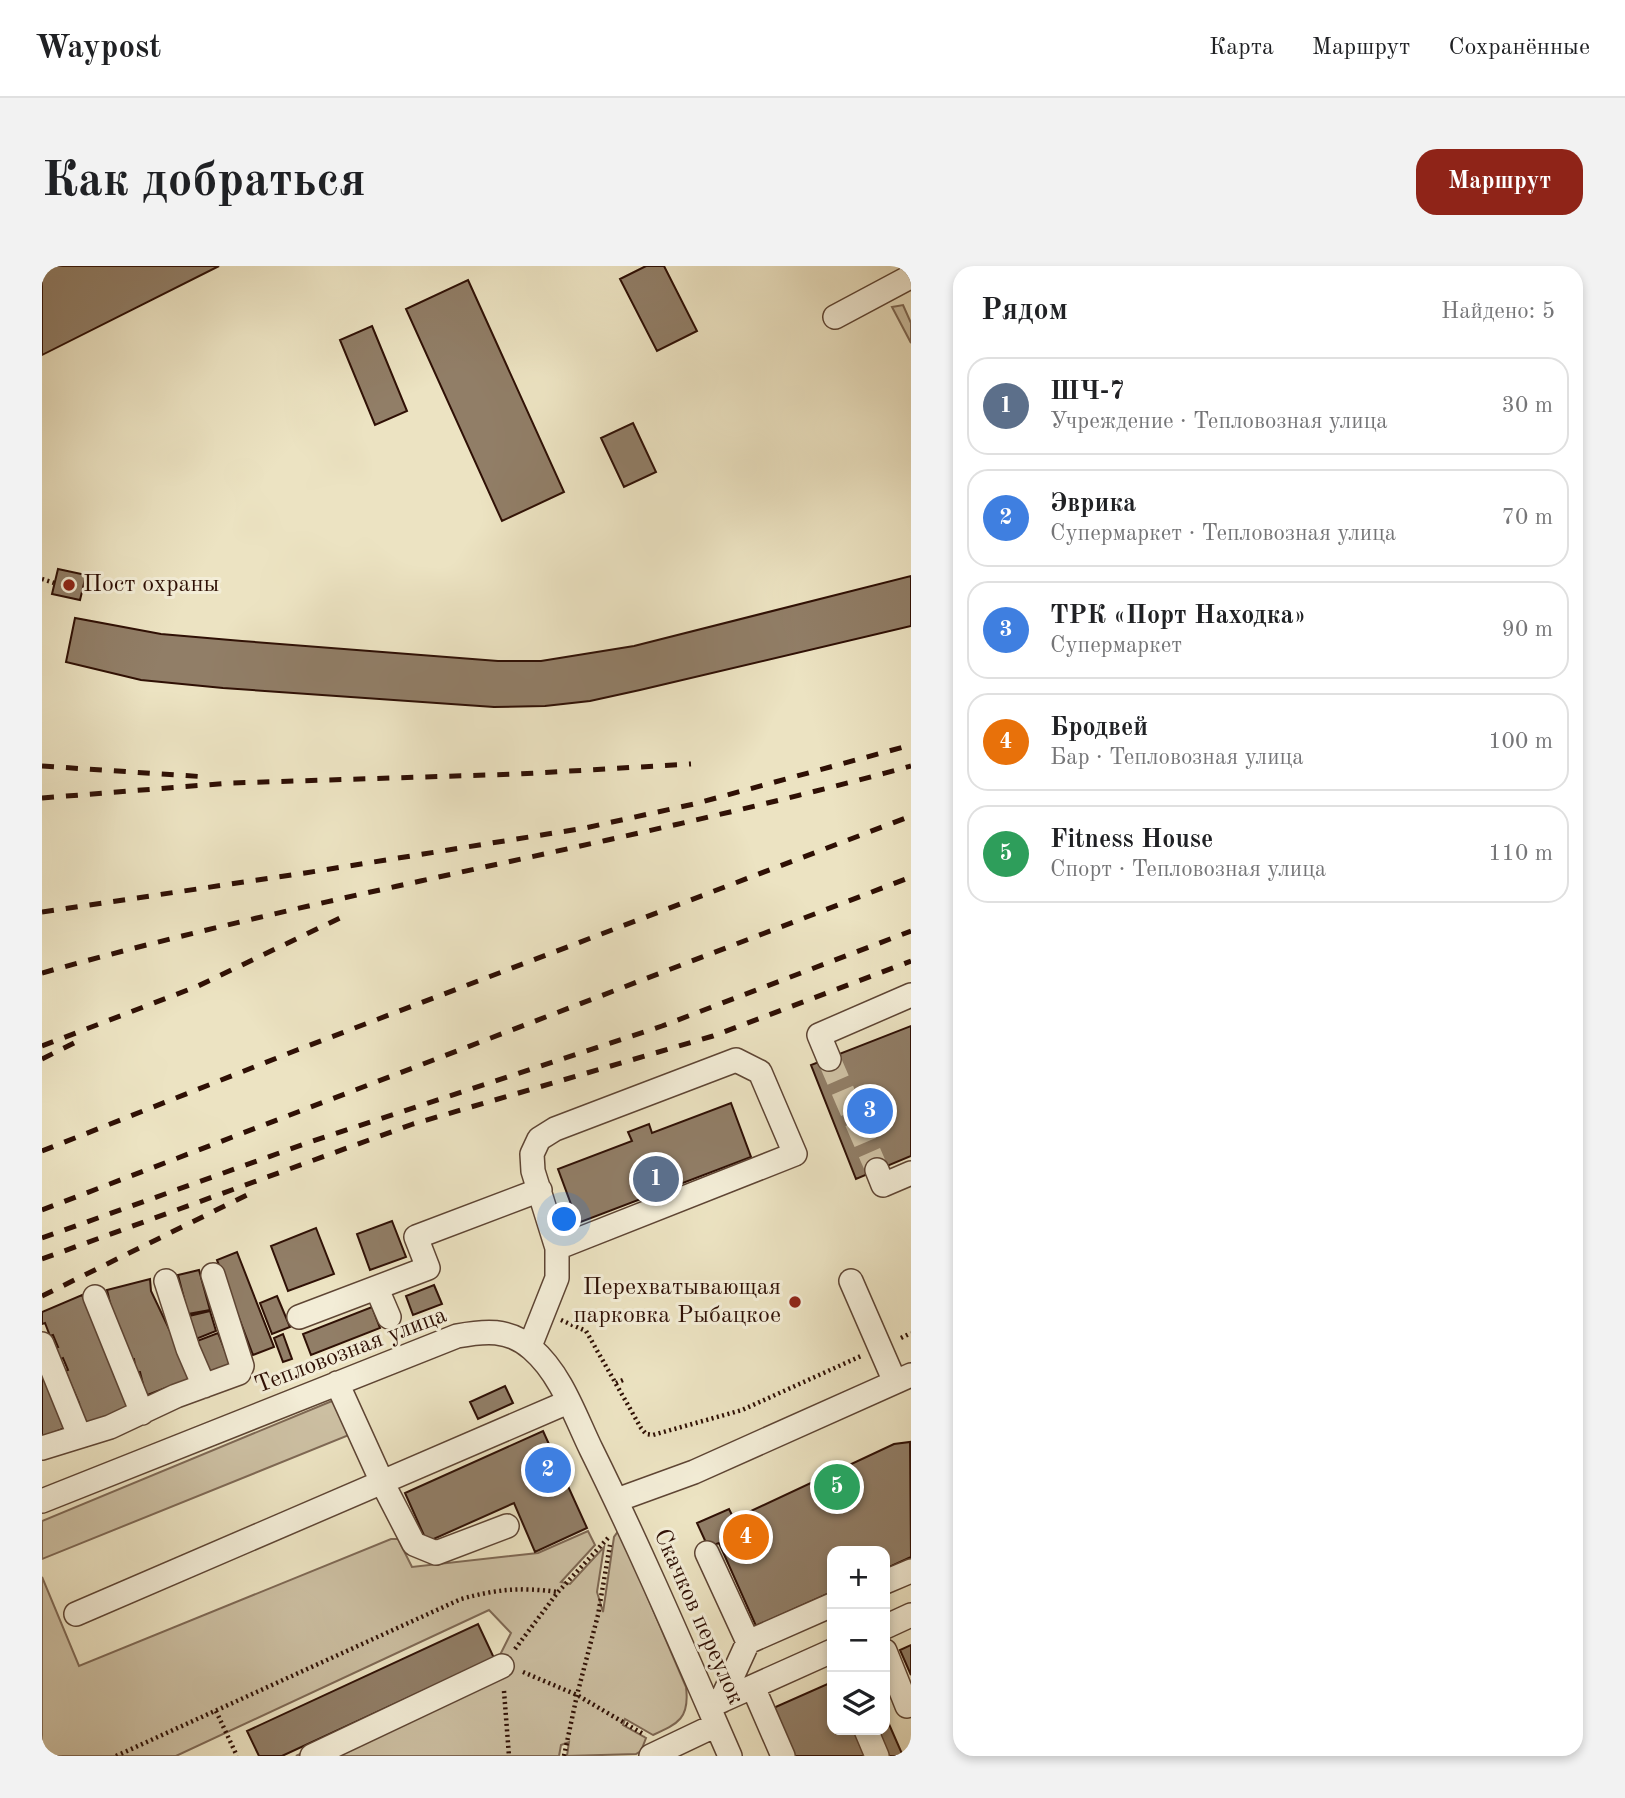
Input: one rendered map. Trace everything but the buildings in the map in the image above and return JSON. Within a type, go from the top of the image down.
[{"type":"street","points":[[835,317],[911,278],[905,266]]},
{"type":"street","points":[[829,1059],[819,1035],[911,995]]},
{"type":"street","points":[[530,1346],[556,1278],[557,1248],[533,1171],[532,1154],[539,1139],[555,1129],[736,1060],[760,1072],[794,1154],[557,1248]]},
{"type":"street","points":[[877,1170],[883,1185],[911,1173]]},
{"type":"street","points":[[299,1317],[428,1268],[416,1237],[540,1190]]},
{"type":"street","points":[[42,1448],[110,1427],[176,1396],[239,1373],[242,1366],[213,1275]]},
{"type":"street","points":[[166,1281],[188,1349],[204,1386]]},
{"type":"street","points":[[617,1500],[694,1472],[903,1378],[880,1347],[851,1281]]},
{"type":"street","points":[[377,1289],[389,1317]]},
{"type":"street","points":[[95,1297],[142,1413]]},
{"type":"street","name":"Тепловозная улица","points":[[42,1501],[457,1336],[490,1331],[511,1336],[530,1346],[557,1380],[617,1500]]},
{"type":"street","points":[[42,1344],[79,1435]]},
{"type":"street","points":[[337,1383],[382,1482],[414,1544],[436,1553],[507,1526]]},
{"type":"street","points":[[76,1614],[568,1402]]},
{"type":"street","name":"Скачков переулок","points":[[617,1500],[715,1711],[730,1756]]},
{"type":"street","points":[[707,1553],[748,1642]]},
{"type":"street","points":[[890,1580],[911,1571]]},
{"type":"street","points":[[715,1711],[748,1642],[827,1607]]},
{"type":"street","points":[[890,1625],[911,1615]]},
{"type":"street","points":[[659,1752],[753,1687],[827,1654]]},
{"type":"street","points":[[890,1664],[907,1706],[911,1703]]},
{"type":"street","points":[[312,1756],[502,1666]]},
{"type":"street","points":[[753,1687],[783,1756]]},
{"type":"street","points":[[868,1735],[877,1756]]},
{"type":"path","points":[[42,579],[54,583]]},
{"type":"path","points":[[586,1331],[641,1428],[646,1434],[653,1435],[742,1410],[911,1334]]},
{"type":"path","points":[[616,1383],[623,1380]]},
{"type":"path","points":[[509,1756],[502,1666],[558,1592],[612,1533],[598,1615],[564,1756]]},
{"type":"path","points":[[116,1756],[461,1599],[498,1589],[528,1588],[558,1592]]},
{"type":"path","points":[[502,1666],[521,1671],[577,1695],[659,1752]]},
{"type":"path","points":[[216,1711],[237,1756]]},
{"type":"shaded area","points":[[903,305],[911,323],[911,343],[892,307]]},
{"type":"shaded area","points":[[332,1401],[339,1409],[349,1435],[42,1559],[42,1521]]},
{"type":"shaded area","points":[[619,1530],[686,1687],[687,1698],[684,1713],[680,1718],[653,1735],[625,1719],[623,1725],[646,1738],[641,1751],[636,1754],[567,1756],[569,1742],[561,1745],[559,1756],[296,1756],[496,1663],[511,1633],[489,1610],[176,1756],[42,1756],[42,1577],[79,1666],[391,1539],[398,1539],[412,1567],[538,1553],[588,1531],[595,1545],[561,1582],[570,1584],[604,1547],[597,1592],[603,1612],[614,1537]]},
{"type":"tunnel","points":[[829,1059],[877,1170]]},
{"type":"railway","points":[[42,912],[585,828],[694,804],[911,745]]},
{"type":"railway","points":[[42,798],[230,783],[519,774],[691,764]]},
{"type":"railway","points":[[42,766],[207,777]]},
{"type":"railway","points":[[42,973],[258,918],[694,820],[911,766]]},
{"type":"railway","points":[[42,1151],[297,1050],[911,816]]},
{"type":"railway","points":[[42,1210],[911,877]]},
{"type":"railway","points":[[42,1046],[198,986],[340,918]]},
{"type":"railway","points":[[42,1238],[310,1142],[662,1026],[911,931]]},
{"type":"railway","points":[[42,1259],[413,1124],[713,1036],[911,961]]},
{"type":"railway","points":[[42,1059],[74,1043]]},
{"type":"railway","points":[[42,1296],[255,1191]]},
{"type":"place","name":"Пост охраны","points":[[69,585]]},
{"type":"place","name":"ТРК «Порт Находка»","points":[[870,1111]]},
{"type":"place","name":"ШЧ-7","points":[[656,1179]]},
{"type":"place","name":"Перехватывающая парковка Рыбацкое","points":[[795,1302]]},
{"type":"place","name":"Эврика","points":[[548,1470]]},
{"type":"place","name":"Fitness House","points":[[837,1487]]},
{"type":"place","name":"Бродвей","points":[[746,1537]]}]
